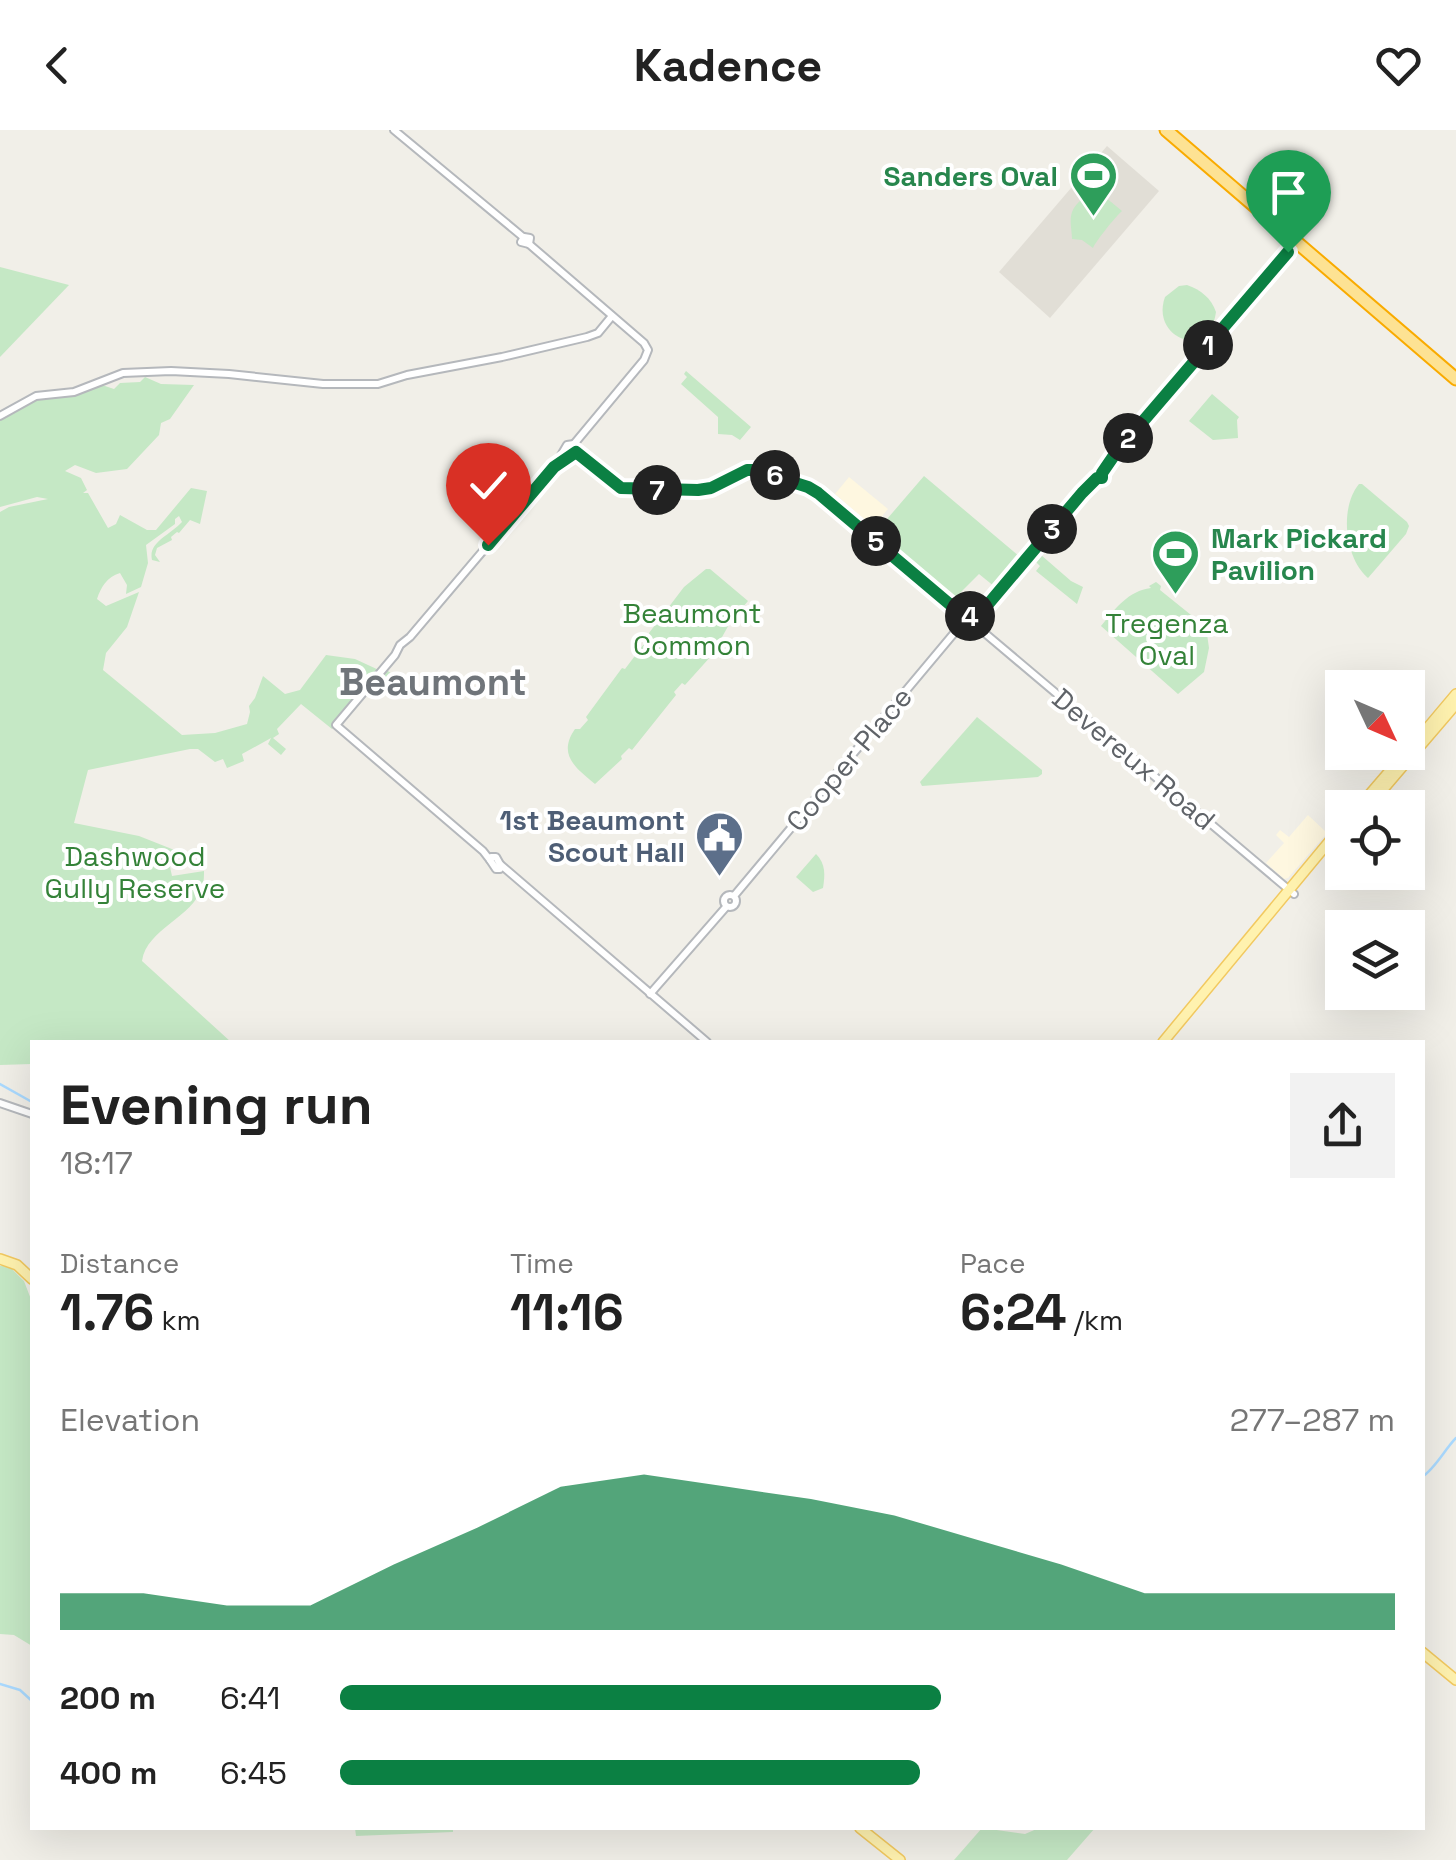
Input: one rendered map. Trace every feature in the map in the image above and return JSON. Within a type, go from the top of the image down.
[{"type":"highway","points":[[1166,130],[1456,371]]},
{"type":"highway","points":[[1175,130],[1456,380]]},
{"type":"main road","points":[[1425,731],[1456,694]]},
{"type":"main road","points":[[1382,790],[1456,704]]},
{"type":"main road","points":[[1374,790],[1391,770]]},
{"type":"main road","points":[[1291,892],[1325,848]]},
{"type":"main road","points":[[1165,1040],[1325,855]]},
{"type":"main road","points":[[0,1260],[18,1265],[30,1276]]},
{"type":"main road","points":[[1425,1654],[1456,1680]]},
{"type":"main road","points":[[862,1830],[900,1860]]},
{"type":"street","points":[[394,130],[648,350],[572,450],[400,645],[336,725],[483,852],[496,857],[500,868],[706,1040]]},
{"type":"street","name":"Cooper Place","points":[[650,994],[726,907],[724,898],[734,896],[955,632],[979,615],[1302,243]]},
{"type":"street","points":[[0,416],[36,396],[74,392],[123,374],[210,372],[323,384],[384,380],[588,337],[598,333],[612,316]]},
{"type":"street","name":"Devereux Road","points":[[572,450],[621,488],[698,490],[711,488],[747,470],[808,487],[1291,892]]},
{"type":"street","points":[[346,733],[342,722],[348,710]]},
{"type":"street","points":[[0,1103],[30,1113]]},
{"type":"shaded area","points":[[1107,146],[1159,191],[1050,318],[999,272]]},
{"type":"shaded area","points":[[849,477],[888,509],[873,527],[835,494]]},
{"type":"shaded area","points":[[1308,815],[1325,831],[1284,879],[1266,863],[1284,843],[1276,835],[1280,830],[1289,837]]},
{"type":"green space","name":"Sanders Oval","points":[[1099,192],[1122,211],[1093,248],[1082,240],[1072,239],[1071,218],[1079,202]]},
{"type":"green space","points":[[0,267],[69,285],[0,357]]},
{"type":"green space","points":[[1187,285],[1205,295],[1216,312],[1203,337],[1193,340],[1173,333],[1163,311],[1165,297]]},
{"type":"green space","points":[[686,371],[751,427],[740,440],[718,434],[718,417],[681,384],[687,377]]},
{"type":"green space","name":"Dashwood Gully Reserve","points":[[145,377],[161,384],[194,385],[170,419],[161,423],[159,435],[127,469],[96,473],[75,465],[65,471],[81,478],[87,490],[83,493],[88,493],[108,528],[116,524],[120,515],[147,530],[156,530],[191,488],[207,491],[200,524],[190,520],[172,540],[157,548],[155,555],[160,562],[152,560],[153,548],[182,522],[179,516],[175,524],[146,545],[148,563],[141,587],[126,594],[127,585],[120,573],[103,587],[97,599],[106,606],[139,592],[127,627],[106,653],[103,670],[182,735],[215,733],[247,724],[249,706],[263,676],[285,694],[300,690],[326,655],[355,659],[381,671],[384,668],[396,677],[377,699],[365,690],[332,729],[301,704],[273,738],[286,749],[281,755],[268,744],[271,738],[242,754],[244,761],[227,768],[223,759],[215,762],[198,749],[190,749],[88,770],[74,823],[139,836],[182,853],[170,867],[172,876],[204,871],[197,898],[152,940],[142,961],[229,1040],[30,1040],[30,1064],[0,1065],[0,512],[48,499],[37,497],[0,507],[0,416],[36,396],[96,383],[114,389],[120,383],[140,382]]},
{"type":"green space","points":[[1212,394],[1239,417],[1238,438],[1213,440],[1189,421]]},
{"type":"green space","points":[[924,476],[1020,557],[995,587],[979,574],[954,599],[875,533]]},
{"type":"green space","points":[[1359,484],[1409,526],[1368,578],[1354,559],[1347,533],[1349,506]]},
{"type":"green space","points":[[1041,555],[1083,587],[1077,604],[1036,571],[1040,566],[1035,561]]},
{"type":"green space","name":"Beaumont Common","points":[[706,569],[748,601],[731,621],[712,655],[674,692],[676,695],[632,750],[629,748],[595,784],[571,760],[570,738],[588,720],[586,717],[684,587]]},
{"type":"green space","name":"Tregenza Oval","points":[[1156,582],[1207,634],[1209,648],[1204,672],[1178,694],[1101,626],[1123,601]]},
{"type":"green space","points":[[977,717],[1042,770],[1042,774],[922,786],[920,782]]},
{"type":"green space","points":[[816,854],[823,866],[824,879],[823,888],[813,892],[796,877]]},
{"type":"green space","points":[[7,1264],[24,1281],[30,1297],[30,1645],[14,1635],[0,1634],[0,1266]]},
{"type":"green space","points":[[355,1830],[453,1830],[453,1832],[356,1836]]},
{"type":"green space","points":[[980,1830],[1025,1834],[1034,1830],[1093,1830],[1067,1860],[954,1860]]},
{"type":"waterway","points":[[0,1084],[30,1101]]},
{"type":"waterway","points":[[1425,1474],[1456,1438]]},
{"type":"waterway","points":[[0,1684],[20,1690],[30,1699]]},
{"type":"place","name":"Sanders Oval","points":[[1093,218]]},
{"type":"place","name":"Mark Pickard Pavilion","points":[[1176,596]]},
{"type":"place","name":"1st Beaumont Scout Hall","points":[[720,878]]},
{"type":"district","name":"Beaumont","points":[[433,682]]},
{"type":"route","points":[[488,545],[554,467],[576,452],[621,488],[698,490],[711,488],[747,470],[763,472],[818,493],[966,618],[974,617],[1082,493],[1102,478],[1115,454],[1288,252]]}]
